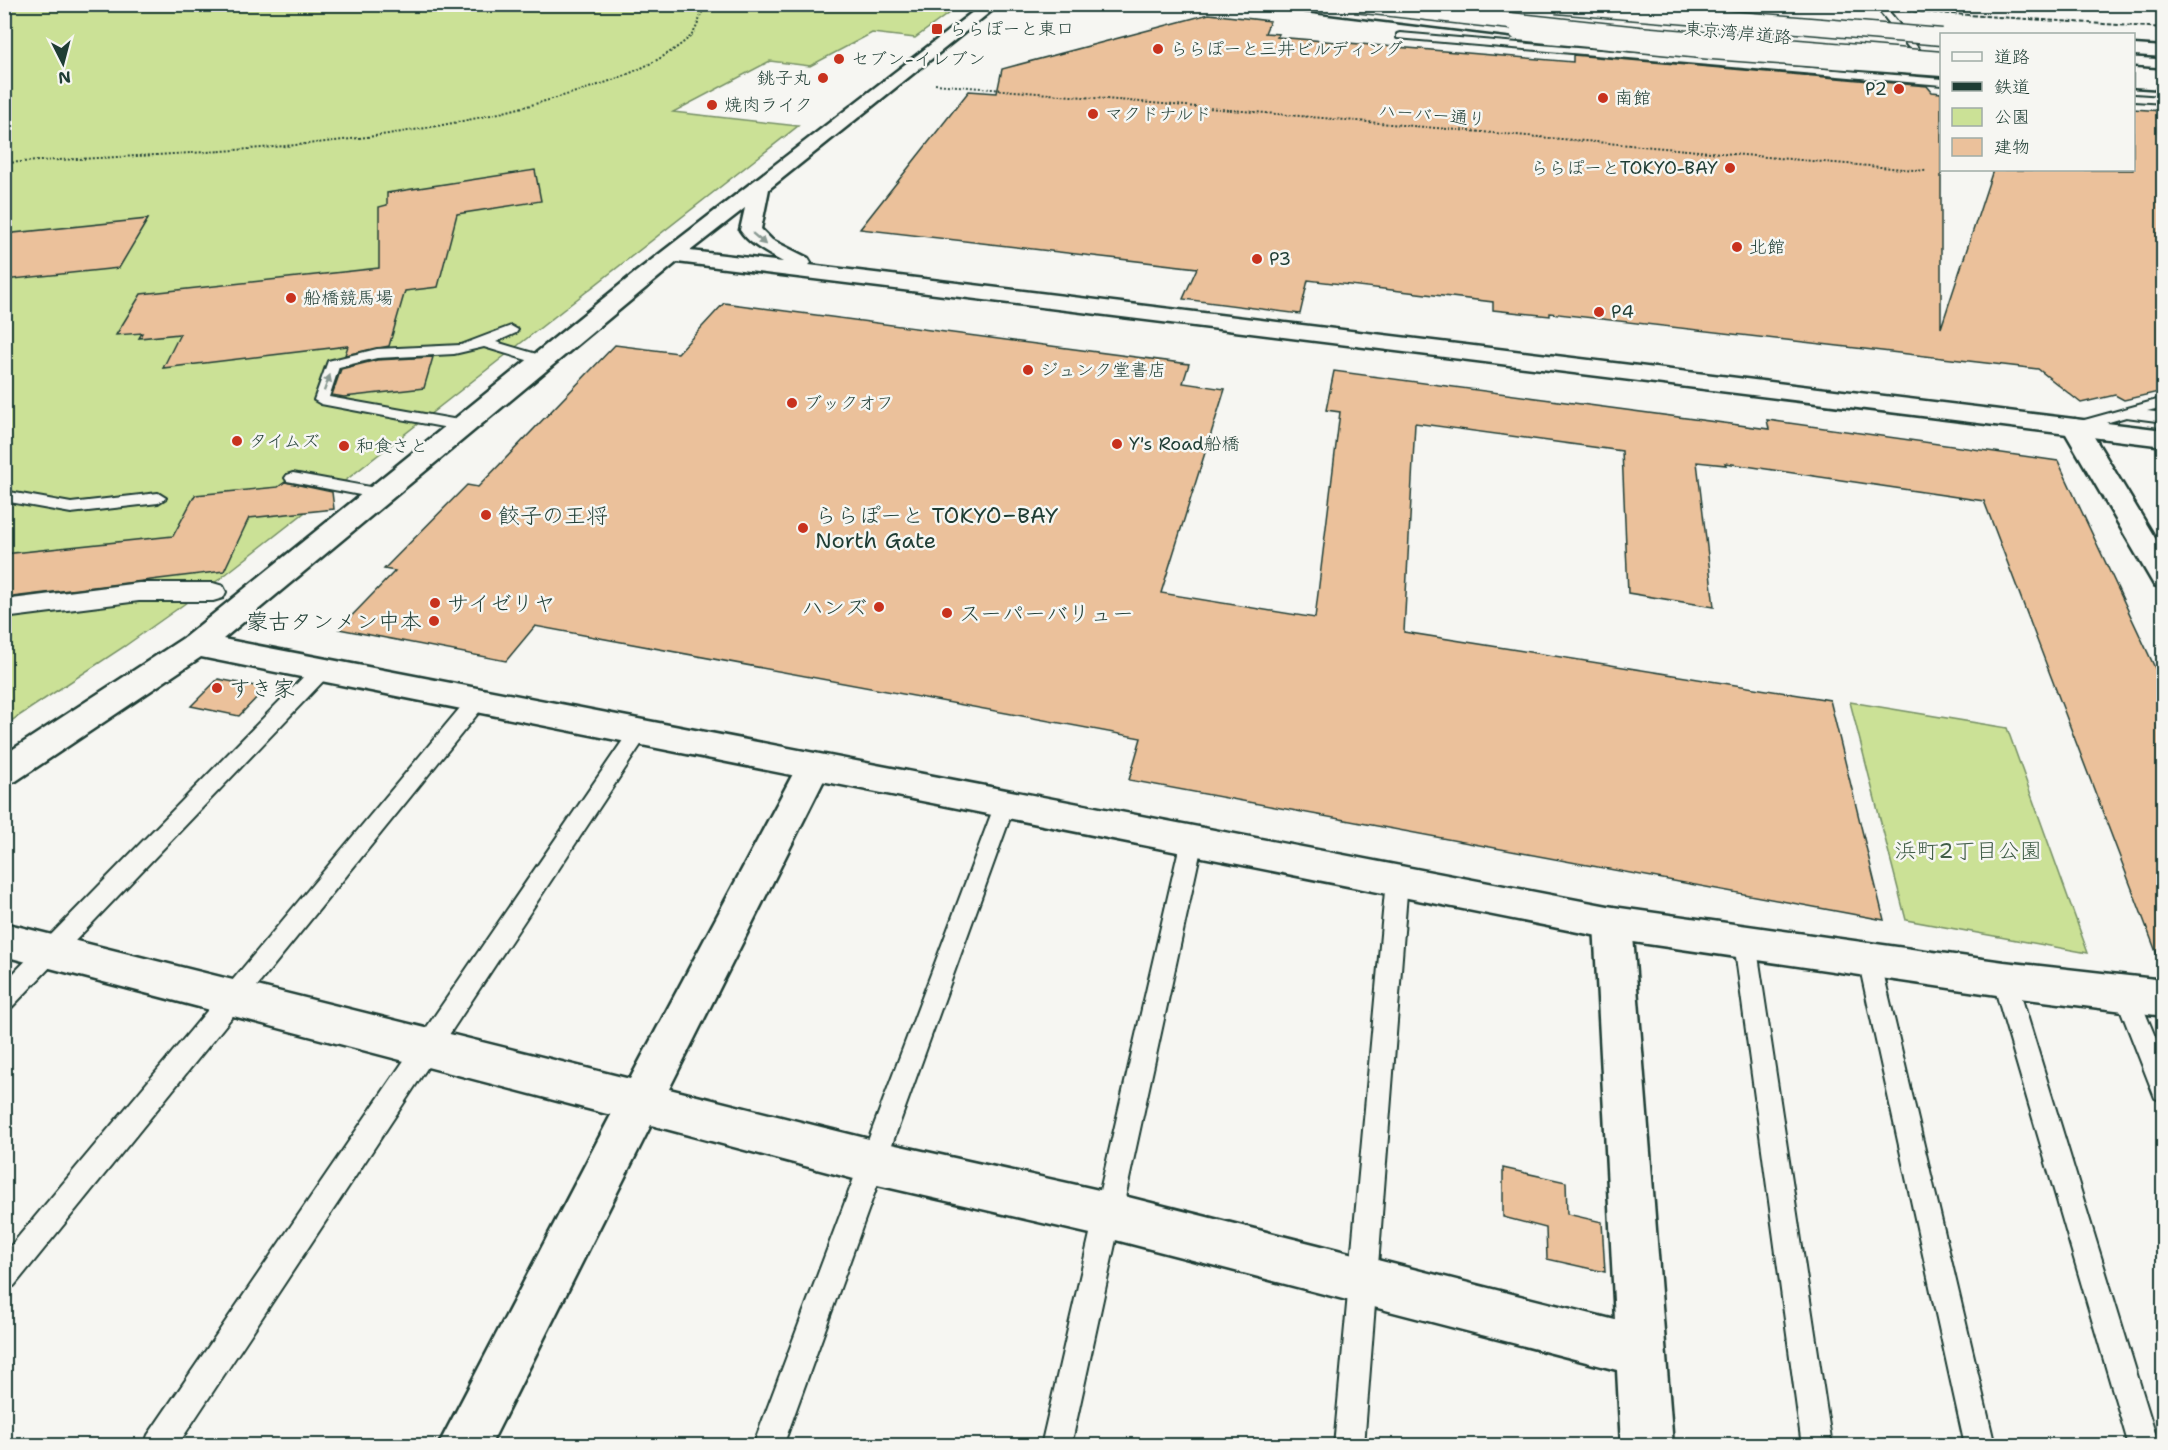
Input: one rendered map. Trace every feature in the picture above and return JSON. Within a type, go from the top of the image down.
[{"type":"main road","points":[[4,772],[196,645],[672,255],[993,4]]},
{"type":"main road","name":"東京湾岸道路","points":[[1282,4],[1518,32],[1940,77]]},
{"type":"main road","points":[[1355,4],[1650,36],[1940,60]]},
{"type":"main road","points":[[1467,4],[1675,25],[1940,46]]},
{"type":"main road","name":"東京湾岸道路","points":[[1553,5],[1940,37]]},
{"type":"main road","points":[[2135,50],[2163,52]]},
{"type":"main road","points":[[2135,59],[2163,61]]},
{"type":"main road","points":[[2135,73],[2163,75]]},
{"type":"main road","points":[[2135,82],[2163,84]]},
{"type":"main road","points":[[760,185],[750,230],[765,244],[818,272]]},
{"type":"main road","points":[[672,255],[2163,438]]},
{"type":"main road","points":[[2075,427],[2163,578]]},
{"type":"main road","points":[[196,645],[1613,922],[2004,979],[2163,998]]},
{"type":"main road","points":[[463,1446],[814,766]]},
{"type":"main road","points":[[1613,922],[1647,1446]]},
{"type":"main road","points":[[4,939],[873,1162],[1108,1215],[1640,1351]]},
{"type":"street","points":[[4,609],[139,592],[213,592]]},
{"type":"lane","points":[[1878,4],[1940,76]]},
{"type":"lane","points":[[1400,36],[1940,77]]},
{"type":"lane","points":[[2135,98],[2163,100]]},
{"type":"lane","points":[[458,432],[321,400],[329,382],[333,364],[350,358],[412,350],[455,350],[485,342],[511,330]]},
{"type":"lane","points":[[447,341],[485,342],[544,361]]},
{"type":"lane","points":[[2075,427],[2163,402]]},
{"type":"lane","points":[[328,406],[458,432]]},
{"type":"lane","points":[[2120,413],[2163,418]]},
{"type":"lane","points":[[293,478],[381,494]]},
{"type":"lane","points":[[4,496],[71,508],[158,498]]},
{"type":"lane","points":[[4,1000],[322,670]]},
{"type":"lane","points":[[4,1276],[477,700]]},
{"type":"lane","points":[[159,1446],[639,732]]},
{"type":"lane","points":[[768,1446],[1005,804]]},
{"type":"lane","points":[[1056,1446],[1192,840]]},
{"type":"lane","points":[[1348,1446],[1397,880]]},
{"type":"lane","points":[[1745,942],[1817,1446]]},
{"type":"lane","points":[[1869,959],[1980,1446]]},
{"type":"lane","points":[[2004,979],[2144,1446]]},
{"type":"lane","points":[[2126,993],[2163,1090]]},
{"type":"path","points":[[4,163],[305,145],[378,136],[457,122],[566,95],[632,75],[684,45],[702,22],[705,4]]},
{"type":"path","name":"ハーバー通り","points":[[936,84],[1926,171]]},
{"type":"green space","name":"船橋競馬場","points":[[5,5],[960,5],[915,38],[872,33],[810,66],[770,61],[673,112],[798,126],[221,578],[125,646],[5,725]]},
{"type":"green space","name":"浜町2丁目公園","points":[[1850,702],[2007,728],[2088,953],[1906,920]]},
{"type":"building","name":"北館","points":[[1209,14],[1270,21],[1265,33],[1279,34],[1277,37],[1573,62],[1573,55],[1927,86],[1932,92],[1940,93],[1941,328],[1993,171],[2135,171],[2135,109],[2163,111],[2163,391],[2124,400],[2115,395],[2081,403],[2038,369],[1550,313],[1550,316],[1493,310],[1493,302],[1308,280],[1300,314],[1183,299],[1197,268],[860,229],[969,91],[997,93],[1002,69]]},
{"type":"building","points":[[535,170],[541,201],[457,214],[438,287],[405,291],[389,346],[345,355],[348,346],[163,368],[180,334],[139,338],[142,333],[116,335],[141,294],[379,268],[379,207],[387,205],[387,193]]},
{"type":"building","points":[[148,219],[119,268],[4,280],[4,234]]},
{"type":"building","points":[[724,303],[1189,364],[1183,383],[1225,389],[1161,593],[1315,618],[1340,412],[1326,410],[1334,371],[1769,429],[1767,420],[2058,461],[2163,685],[2163,964],[2161,965],[1984,501],[1725,463],[1726,465],[1697,462],[1714,607],[1628,593],[1622,451],[1415,423],[1404,632],[1830,700],[1884,920],[1129,780],[1141,738],[535,626],[506,661],[339,629],[395,571],[384,569],[467,485],[478,487],[615,345],[678,353]]},
{"type":"building","points":[[433,357],[424,388],[344,397],[332,395],[341,369],[377,360]]},
{"type":"building","points":[[285,482],[332,492],[334,509],[249,518],[224,571],[4,598],[4,554],[173,536],[195,495],[278,487]]},
{"type":"building","points":[[218,679],[266,688],[239,716],[191,706]]},
{"type":"building","points":[[1503,1168],[1566,1182],[1567,1214],[1602,1222],[1605,1272],[1547,1259],[1546,1228],[1503,1217]]},
{"type":"railway","points":[[1803,4],[2164,28]]},
{"type":"place","name":"ららぽーと東口","points":[[937,29]]},
{"type":"place","name":"ららぽーと三井ビルディング","points":[[1158,49]]},
{"type":"place","name":"セブン-イレブン","points":[[839,59]]},
{"type":"place","name":"銚子丸","points":[[823,78]]},
{"type":"place","name":"P2","points":[[1899,89]]},
{"type":"place","name":"南館","points":[[1603,98]]},
{"type":"place","name":"焼肉ライク","points":[[712,105]]},
{"type":"place","name":"マクドナルド","points":[[1093,114]]},
{"type":"place","name":"ららぽーとTOKYO-BAY","points":[[1730,168]]},
{"type":"place","name":"北館","points":[[1737,247]]},
{"type":"place","name":"P3","points":[[1257,259]]},
{"type":"place","name":"船橋競馬場","points":[[291,298]]},
{"type":"place","name":"P4","points":[[1599,312]]},
{"type":"place","name":"ジュンク堂書店","points":[[1028,370]]},
{"type":"place","name":"ブックオフ","points":[[792,403]]},
{"type":"place","name":"タイムズ","points":[[237,441]]},
{"type":"place","name":"Y's Road船橋","points":[[1117,444]]},
{"type":"place","name":"和食さと","points":[[344,446]]},
{"type":"place","name":"餃子の王将","points":[[486,515]]},
{"type":"place","name":"ららぽーと TOKYO−BAY North Gate","points":[[803,528]]},
{"type":"place","name":"サイゼリヤ","points":[[435,603]]},
{"type":"place","name":"ハンズ","points":[[879,607]]},
{"type":"place","name":"スーパーバリュー","points":[[947,613]]},
{"type":"place","name":"蒙古タンメン中本","points":[[434,621]]},
{"type":"place","name":"すき家","points":[[217,688]]}]
